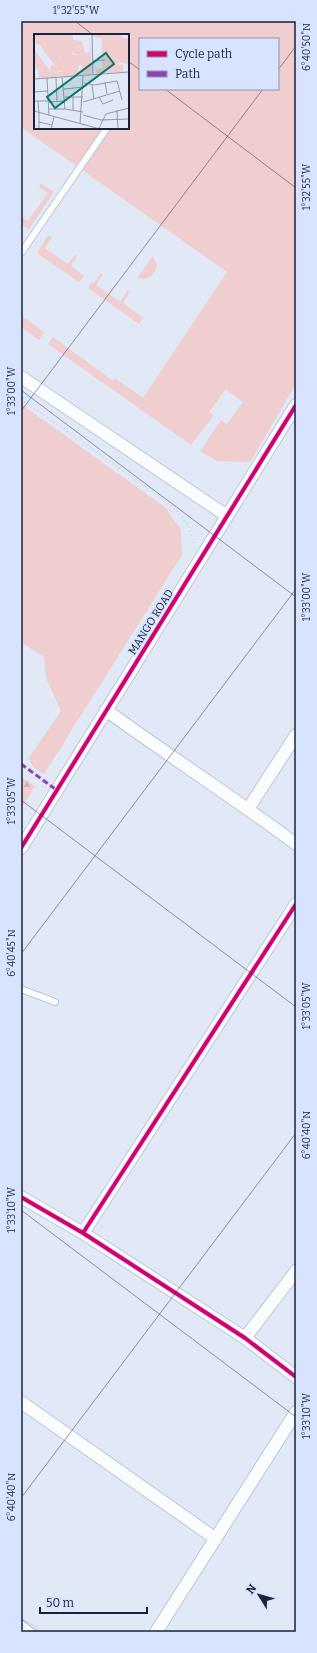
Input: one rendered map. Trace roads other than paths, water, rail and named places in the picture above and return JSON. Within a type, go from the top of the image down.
[{"type":"street","points":[[21,377],[227,516]]},
{"type":"street","name":"MANGO ROAD","points":[[21,848],[296,405]]},
{"type":"street","points":[[106,710],[296,844]]},
{"type":"street","points":[[248,809],[296,735]]},
{"type":"street","points":[[83,1233],[296,904]]},
{"type":"street","points":[[21,1197],[83,1233],[245,1338],[296,1377]]},
{"type":"street","points":[[245,1338],[296,1271]]},
{"type":"street","points":[[21,1402],[216,1539]]},
{"type":"street","points":[[156,1632],[296,1412]]},
{"type":"street","points":[[21,1626],[31,1632]]},
{"type":"lane","points":[[21,253],[106,129]]},
{"type":"lane","points":[[21,989],[55,1002]]}]
